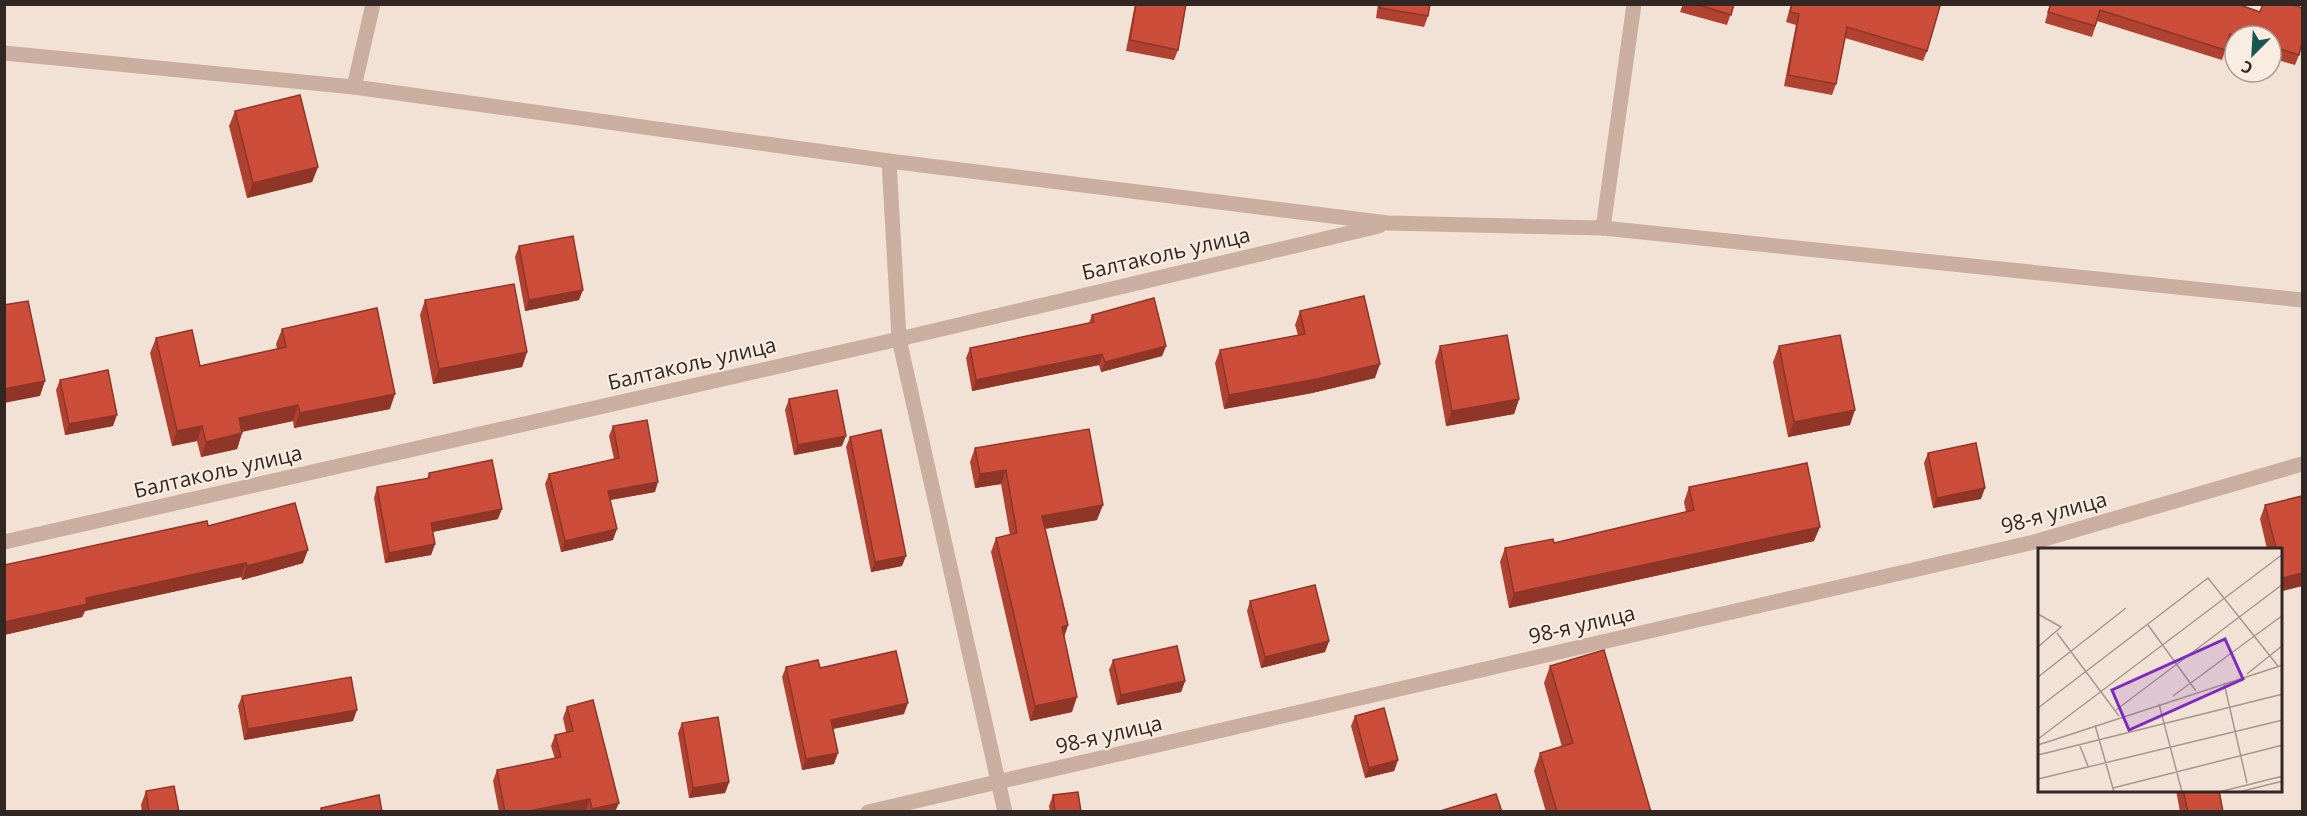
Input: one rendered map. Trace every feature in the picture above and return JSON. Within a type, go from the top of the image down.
[{"type":"street","points":[[354,87],[373,4]]},
{"type":"street","points":[[1603,228],[1634,4]]},
{"type":"street","points":[[4,53],[354,87],[889,161],[1388,223],[1603,228],[2302,300]]},
{"type":"street","points":[[889,161],[899,339],[1005,812]]},
{"type":"street","name":"Балтаколь улица","points":[[4,542],[899,339],[1388,223]]},
{"type":"street","name":"98-я улица","points":[[868,812],[2034,542],[2302,464]]},
{"type":"building","points":[[1136,4],[1186,4],[1178,50],[1130,40]]},
{"type":"building","points":[[1380,4],[1430,4],[1428,16],[1380,8]]},
{"type":"building","points":[[1696,4],[1734,4],[1731,15]]},
{"type":"building","points":[[1792,4],[1934,4],[1940,6],[1927,51],[1847,27],[1836,84],[1788,75],[1799,14],[1790,12]]},
{"type":"building","points":[[2051,4],[2237,4],[2260,12],[2263,4],[2292,4],[2302,8],[2302,42],[2299,55],[2283,50],[2283,24],[2223,24],[2223,49],[2100,10],[2095,26],[2048,12]]},
{"type":"building","points":[[300,95],[318,167],[253,183],[235,111]]},
{"type":"building","points":[[573,236],[583,290],[529,300],[519,246]]},
{"type":"building","points":[[514,284],[527,352],[439,369],[425,300]]},
{"type":"building","points":[[1364,296],[1380,364],[1317,379],[1229,395],[1220,350],[1305,334],[1300,311]]},
{"type":"building","points":[[1154,298],[1166,346],[1105,362],[1102,354],[976,380],[970,348],[1094,322],[1092,315]]},
{"type":"building","points":[[28,301],[45,381],[4,389],[4,305]]},
{"type":"building","points":[[377,308],[395,394],[300,413],[298,405],[239,418],[242,433],[206,442],[202,426],[177,431],[156,338],[192,330],[200,366],[286,347],[282,329]]},
{"type":"building","points":[[1507,335],[1519,399],[1452,411],[1440,346]]},
{"type":"building","points":[[1840,335],[1855,410],[1794,422],[1779,346]]},
{"type":"building","points":[[108,370],[117,415],[69,424],[60,380]]},
{"type":"building","points":[[837,390],[846,436],[798,445],[789,399]]},
{"type":"building","points":[[647,420],[658,482],[608,491],[617,529],[565,541],[549,474],[619,458],[613,426]]},
{"type":"building","points":[[1089,429],[1103,505],[1042,516],[1068,625],[1062,627],[1077,697],[1035,706],[996,538],[1017,533],[1006,470],[980,474],[975,448]]},
{"type":"building","points":[[881,430],[906,556],[875,562],[850,437]]},
{"type":"building","points":[[1976,443],[1985,488],[1937,498],[1928,453]]},
{"type":"building","points":[[492,460],[502,509],[431,523],[435,544],[389,553],[377,487],[430,478],[429,473]]},
{"type":"building","points":[[1807,463],[1820,527],[1514,593],[1505,548],[1553,539],[1554,543],[1694,510],[1689,487]]},
{"type":"building","points":[[2302,496],[2302,573],[2283,578],[2283,548],[2276,548],[2265,505]]},
{"type":"building","points":[[295,503],[308,550],[247,566],[246,563],[86,598],[87,604],[4,622],[4,565],[207,521],[208,526]]},
{"type":"building","points":[[1315,585],[1329,641],[1265,657],[1250,601]]},
{"type":"building","points":[[1177,646],[1185,681],[1121,695],[1113,660]]},
{"type":"building","points":[[1604,650],[1651,812],[1557,812],[1540,753],[1573,743],[1550,666]]},
{"type":"building","points":[[896,651],[908,703],[831,720],[838,753],[806,759],[786,667],[818,660],[820,668]]},
{"type":"building","points":[[351,677],[357,710],[248,729],[242,696]]},
{"type":"building","points":[[593,700],[619,803],[592,809],[590,799],[524,812],[505,812],[497,770],[561,757],[555,735],[573,731],[567,707]]},
{"type":"building","points":[[1384,708],[1398,760],[1369,768],[1355,716]]},
{"type":"building","points":[[718,717],[729,782],[693,788],[682,723]]},
{"type":"building","points":[[174,786],[179,812],[149,812],[146,791]]},
{"type":"building","points":[[1078,792],[1081,812],[1055,812],[1053,795]]},
{"type":"building","points":[[2183,792],[2219,792],[2223,812],[2188,812]]},
{"type":"building","points":[[1496,794],[1502,812],[1437,812]]},
{"type":"building","points":[[379,795],[382,812],[321,812],[321,808]]}]
